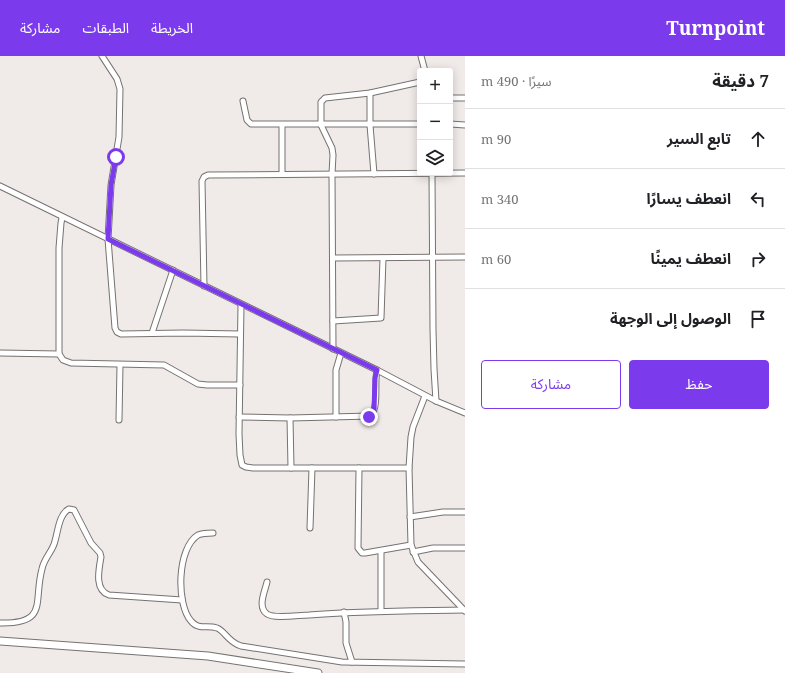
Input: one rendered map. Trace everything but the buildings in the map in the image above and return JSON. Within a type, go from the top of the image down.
[{"type":"street","points":[[102,56],[116,79],[120,89],[120,137],[111,185],[108,239],[115,328],[117,332],[122,334],[240,334]]},
{"type":"street","points":[[421,56],[424,68]]},
{"type":"street","points":[[334,349],[332,258],[333,155],[332,148],[322,125],[320,104],[325,98],[370,93],[417,83]]},
{"type":"street","points":[[370,93],[370,125],[374,174]]},
{"type":"street","points":[[453,98],[465,98]]},
{"type":"street","points":[[243,101],[249,124],[417,124]]},
{"type":"street","points":[[453,124],[465,125]]},
{"type":"street","points":[[282,125],[282,174]]},
{"type":"street","points":[[204,286],[203,179],[208,175],[417,173]]},
{"type":"street","points":[[453,173],[465,173]]},
{"type":"street","points":[[432,176],[432,258],[436,401]]},
{"type":"street","points":[[0,186],[62,218],[173,270],[241,305],[377,370],[425,396],[465,414]]},
{"type":"street","points":[[62,218],[60,248],[60,354],[63,360],[71,363],[164,365],[198,384],[240,385]]},
{"type":"street","points":[[332,258],[465,257]]},
{"type":"street","points":[[334,321],[381,318],[383,258]]},
{"type":"street","points":[[152,333],[173,270]]},
{"type":"street","points":[[241,305],[239,417],[240,455],[242,465],[253,468],[409,468]]},
{"type":"street","points":[[0,353],[60,354]]},
{"type":"street","points":[[336,417],[336,370],[341,353]]},
{"type":"street","points":[[119,420],[120,364]]},
{"type":"street","points":[[239,417],[369,417],[373,414],[375,407],[375,378],[377,370]]},
{"type":"street","points":[[425,396],[412,431],[409,468],[411,545],[418,562],[465,610]]},
{"type":"street","points":[[290,418],[291,468]]},
{"type":"street","points":[[310,528],[312,468]]},
{"type":"street","points":[[359,468],[358,548],[362,553],[365,553],[411,545]]},
{"type":"street","points":[[0,623],[25,620],[34,614],[38,599],[42,566],[54,545],[60,520],[69,509],[74,510],[91,543],[100,553],[99,582],[100,589],[104,594],[109,596],[182,600]]},
{"type":"street","points":[[410,517],[443,512],[465,512]]},
{"type":"street","points":[[213,533],[203,533],[197,536],[190,545],[184,557],[181,571],[182,600],[185,612],[191,621],[197,626],[218,628],[229,640],[236,644],[324,660],[352,662],[465,664]]},
{"type":"street","points":[[414,552],[433,548],[465,548]]},
{"type":"street","points":[[381,551],[382,611]]},
{"type":"street","points":[[267,582],[262,605],[263,609],[268,615],[289,616],[344,612],[465,610]]},
{"type":"street","points":[[344,612],[346,622],[346,643],[352,662]]},
{"type":"street","points":[[0,641],[208,656],[318,673]]},
{"type":"route","points":[[116,157],[111,185],[108,239],[377,370],[375,378],[375,407],[372,416],[369,417]]}]
